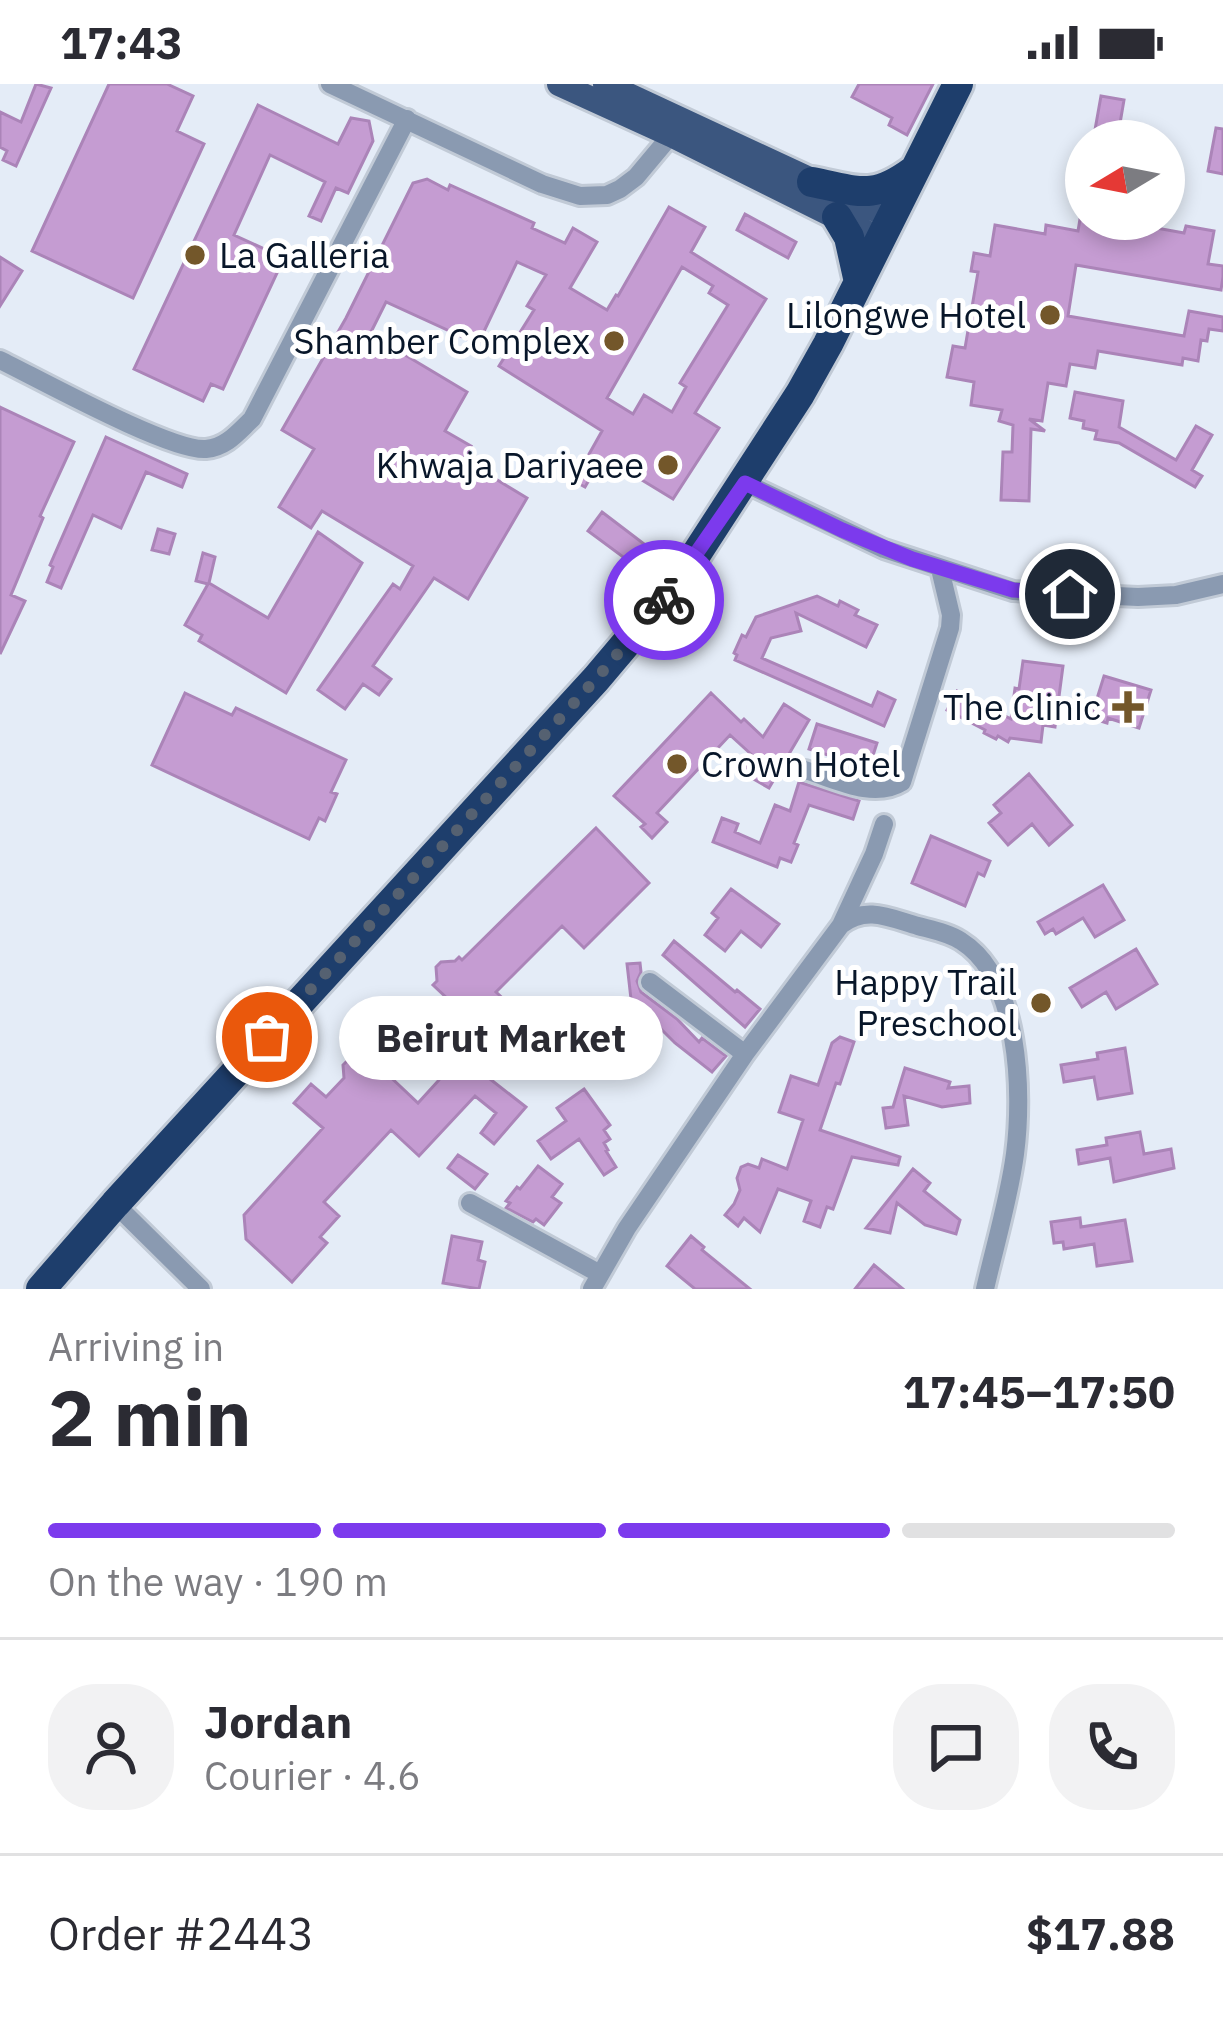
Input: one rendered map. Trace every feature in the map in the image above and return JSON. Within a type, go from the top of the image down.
[{"type":"highway","points":[[40,1289],[637,633],[678,582],[800,394],[958,84]]},
{"type":"highway","points":[[812,182],[880,191],[916,170]]},
{"type":"highway","points":[[837,218],[849,238],[859,282]]},
{"type":"main road","points":[[559,84],[643,102]]},
{"type":"main road","points":[[605,84],[837,218],[885,228]]},
{"type":"main road","points":[[677,128],[812,182],[885,228]]},
{"type":"street","points":[[330,84],[542,184],[580,196],[607,195],[620,189],[677,128]]},
{"type":"street","points":[[0,360],[162,438],[203,449],[227,443],[252,419],[407,119]]},
{"type":"street","points":[[745,483],[884,549],[991,585],[1037,593],[1138,597],[1176,595],[1223,584]]},
{"type":"street","points":[[805,770],[866,789],[886,790],[902,782],[950,628],[940,569]]},
{"type":"street","points":[[470,1203],[596,1282],[745,1054],[841,925],[884,824]]},
{"type":"street","points":[[841,925],[863,913],[943,932],[980,956],[1004,999],[1014,1054],[1018,1122],[1015,1156],[985,1289]]},
{"type":"street","points":[[650,982],[745,1054]]},
{"type":"street","points":[[115,1204],[201,1289]]},
{"type":"building","points":[[36,84],[51,88],[16,166],[3,160],[7,151],[0,147],[0,112],[21,122]]},
{"type":"building","points":[[109,84],[167,84],[193,96],[177,131],[204,144],[133,298],[32,251]]},
{"type":"building","points":[[859,84],[933,84],[907,135],[889,125],[892,118],[852,97]]},
{"type":"building","points":[[1101,96],[1124,100],[1121,120],[1097,120]]},
{"type":"building","points":[[258,105],[338,144],[351,118],[369,121],[373,141],[348,193],[336,188],[321,221],[309,216],[325,182],[270,155],[234,235],[284,258],[223,389],[211,384],[203,401],[134,369]]},
{"type":"building","points":[[1216,128],[1223,129],[1223,174],[1208,171]]},
{"type":"building","points":[[427,179],[448,190],[450,185],[534,223],[532,228],[565,243],[573,228],[597,242],[570,288],[607,310],[669,207],[705,227],[691,252],[766,299],[695,413],[719,428],[673,499],[632,474],[613,478],[596,468],[585,487],[574,481],[602,431],[499,366],[534,310],[527,306],[546,275],[517,262],[478,344],[386,302],[370,334],[467,392],[445,431],[471,446],[463,459],[527,498],[468,599],[434,578],[373,666],[391,679],[379,695],[363,684],[345,709],[318,690],[393,584],[400,589],[413,566],[322,511],[311,528],[279,507],[314,449],[282,430],[346,318],[413,183]],"holes":[[[682,267],[713,286],[709,293],[728,305],[680,383],[686,387],[672,412],[644,395],[633,414],[607,398]]]},
{"type":"building","points":[[745,214],[796,242],[788,258],[737,230]]},
{"type":"building","points":[[995,225],[1045,234],[1046,225],[1065,229],[1065,240],[1185,240],[1186,226],[1214,231],[1208,264],[1223,266],[1221,290],[1076,265],[1068,316],[1184,336],[1189,311],[1223,317],[1223,331],[1209,329],[1207,341],[1201,340],[1198,361],[1183,358],[1182,365],[1098,351],[1095,368],[1070,364],[1066,386],[1048,383],[1042,421],[1029,419],[1045,431],[1031,429],[1029,501],[1001,500],[1003,452],[1012,452],[1013,425],[999,421],[1002,410],[971,405],[974,382],[947,377],[953,346],[965,348],[978,272],[971,271],[974,253],[990,256]]},
{"type":"building","points":[[0,257],[22,271],[0,306]]},
{"type":"building","points":[[1075,392],[1123,401],[1119,427],[1176,460],[1196,426],[1212,435],[1192,470],[1202,476],[1195,487],[1119,443],[1095,439],[1097,431],[1070,418]]},
{"type":"building","points":[[0,407],[74,442],[11,595],[25,601],[0,654]]},
{"type":"building","points":[[106,437],[187,474],[182,487],[146,472],[121,528],[93,515],[61,588],[47,582],[50,565]]},
{"type":"building","points":[[602,512],[652,550],[638,568],[588,531]]},
{"type":"building","points":[[158,529],[175,534],[169,554],[152,550]]},
{"type":"building","points":[[318,532],[362,563],[286,693],[199,641],[202,635],[185,625],[208,584],[196,581],[203,553],[215,557],[209,583],[268,618]]},
{"type":"building","points":[[817,596],[838,606],[840,601],[877,625],[866,647],[796,613],[801,631],[771,638],[762,658],[872,706],[878,692],[895,700],[884,726],[735,660],[742,635],[746,637],[756,617]]},
{"type":"building","points":[[1023,661],[1063,666],[1055,727],[1043,725],[1041,742],[996,739],[947,710],[957,691],[1011,719]]},
{"type":"building","points":[[1104,676],[1151,690],[1139,728],[1091,718]]},
{"type":"building","points":[[185,693],[232,715],[236,708],[346,760],[331,792],[337,794],[325,821],[319,818],[309,839],[152,765]]},
{"type":"building","points":[[711,693],[763,737],[784,704],[809,720],[769,788],[743,773],[753,756],[730,735],[657,813],[667,822],[652,838],[641,827],[645,824],[614,796]]},
{"type":"building","points":[[817,724],[877,743],[869,768],[809,749]]},
{"type":"building","points":[[1029,774],[1072,825],[1049,845],[1032,824],[1008,845],[989,823],[1001,813],[994,805]]},
{"type":"building","points":[[799,782],[859,801],[853,819],[809,805],[791,862],[780,858],[777,867],[713,842],[722,818],[738,824],[735,832],[760,843],[775,805],[790,811]]},
{"type":"building","points":[[596,828],[649,883],[584,948],[562,926],[496,992],[536,1029],[490,1079],[526,1107],[494,1144],[481,1133],[496,1113],[475,1096],[419,1156],[391,1130],[324,1202],[339,1216],[320,1237],[327,1243],[292,1282],[246,1239],[244,1215],[323,1128],[294,1103],[311,1084],[326,1097],[344,1078],[343,1065],[366,1054],[418,1103],[439,1080],[438,1063],[460,1057],[483,1032],[433,985],[436,967],[459,957],[462,960]]},
{"type":"building","points":[[931,836],[990,861],[984,876],[978,873],[965,906],[912,883]]},
{"type":"building","points":[[1103,885],[1124,920],[1095,937],[1083,918],[1056,934],[1053,929],[1045,934],[1038,922]]},
{"type":"building","points":[[731,889],[779,924],[761,947],[741,931],[725,951],[705,935],[718,918],[712,913]]},
{"type":"building","points":[[674,941],[760,1009],[745,1027],[663,955]]},
{"type":"building","points":[[1136,949],[1157,984],[1116,1009],[1106,992],[1082,1007],[1070,988]]},
{"type":"building","points":[[640,963],[637,981],[641,992],[699,1042],[702,1038],[726,1056],[712,1072],[631,999],[627,964]]},
{"type":"building","points":[[840,1037],[854,1042],[820,1130],[900,1157],[898,1165],[852,1157],[833,1209],[827,1207],[820,1227],[804,1221],[811,1201],[778,1189],[760,1232],[744,1218],[738,1226],[725,1215],[740,1190],[741,1167],[759,1168],[762,1159],[787,1169],[803,1120],[779,1112],[791,1076],[818,1085],[832,1043]]},
{"type":"building","points":[[1125,1048],[1132,1093],[1098,1099],[1094,1077],[1064,1082],[1061,1065],[1098,1059],[1097,1053]]},
{"type":"building","points":[[905,1068],[950,1082],[948,1088],[969,1086],[970,1103],[942,1107],[904,1096],[908,1125],[886,1128],[883,1108],[893,1107]]},
{"type":"building","points":[[584,1089],[610,1125],[604,1130],[610,1139],[604,1143],[616,1167],[604,1175],[579,1139],[551,1159],[538,1141],[566,1121],[557,1108]]},
{"type":"building","points":[[1140,1132],[1144,1154],[1171,1149],[1174,1168],[1114,1182],[1110,1158],[1079,1164],[1077,1150]]},
{"type":"building","points":[[458,1155],[487,1174],[475,1189],[448,1168]]},
{"type":"building","points":[[538,1166],[562,1184],[552,1197],[561,1203],[544,1225],[506,1208],[510,1203],[506,1201]]},
{"type":"building","points":[[913,1169],[930,1183],[924,1191],[960,1220],[956,1234],[925,1225],[897,1203],[890,1233],[866,1228]]},
{"type":"building","points":[[1080,1218],[1081,1227],[1125,1220],[1132,1261],[1097,1266],[1094,1244],[1064,1249],[1063,1242],[1054,1243],[1051,1222]]},
{"type":"building","points":[[452,1236],[482,1242],[478,1260],[485,1262],[479,1289],[443,1283]]},
{"type":"building","points":[[691,1236],[750,1289],[695,1289],[667,1266]]},
{"type":"building","points":[[874,1265],[903,1289],[855,1289]]},
{"type":"way so far","points":[[267,1037],[664,600]]},
{"type":"place","name":"La Galleria","points":[[195,255]]},
{"type":"place","name":"Lilongwe Hotel","points":[[1050,315]]},
{"type":"place","name":"Shamber Complex","points":[[614,341]]},
{"type":"place","name":"Khwaja Dariyaee","points":[[668,465]]},
{"type":"place","name":"The Clinic","points":[[1128,707]]},
{"type":"place","name":"Crown Hotel","points":[[677,764]]},
{"type":"place","name":"Happy Trail Preschool","points":[[1041,1003]]},
{"type":"place","name":"Beirut Market","points":[[267,1037]]},
{"type":"route","points":[[664,600],[745,483],[912,559],[1013,590],[1070,594]]}]
